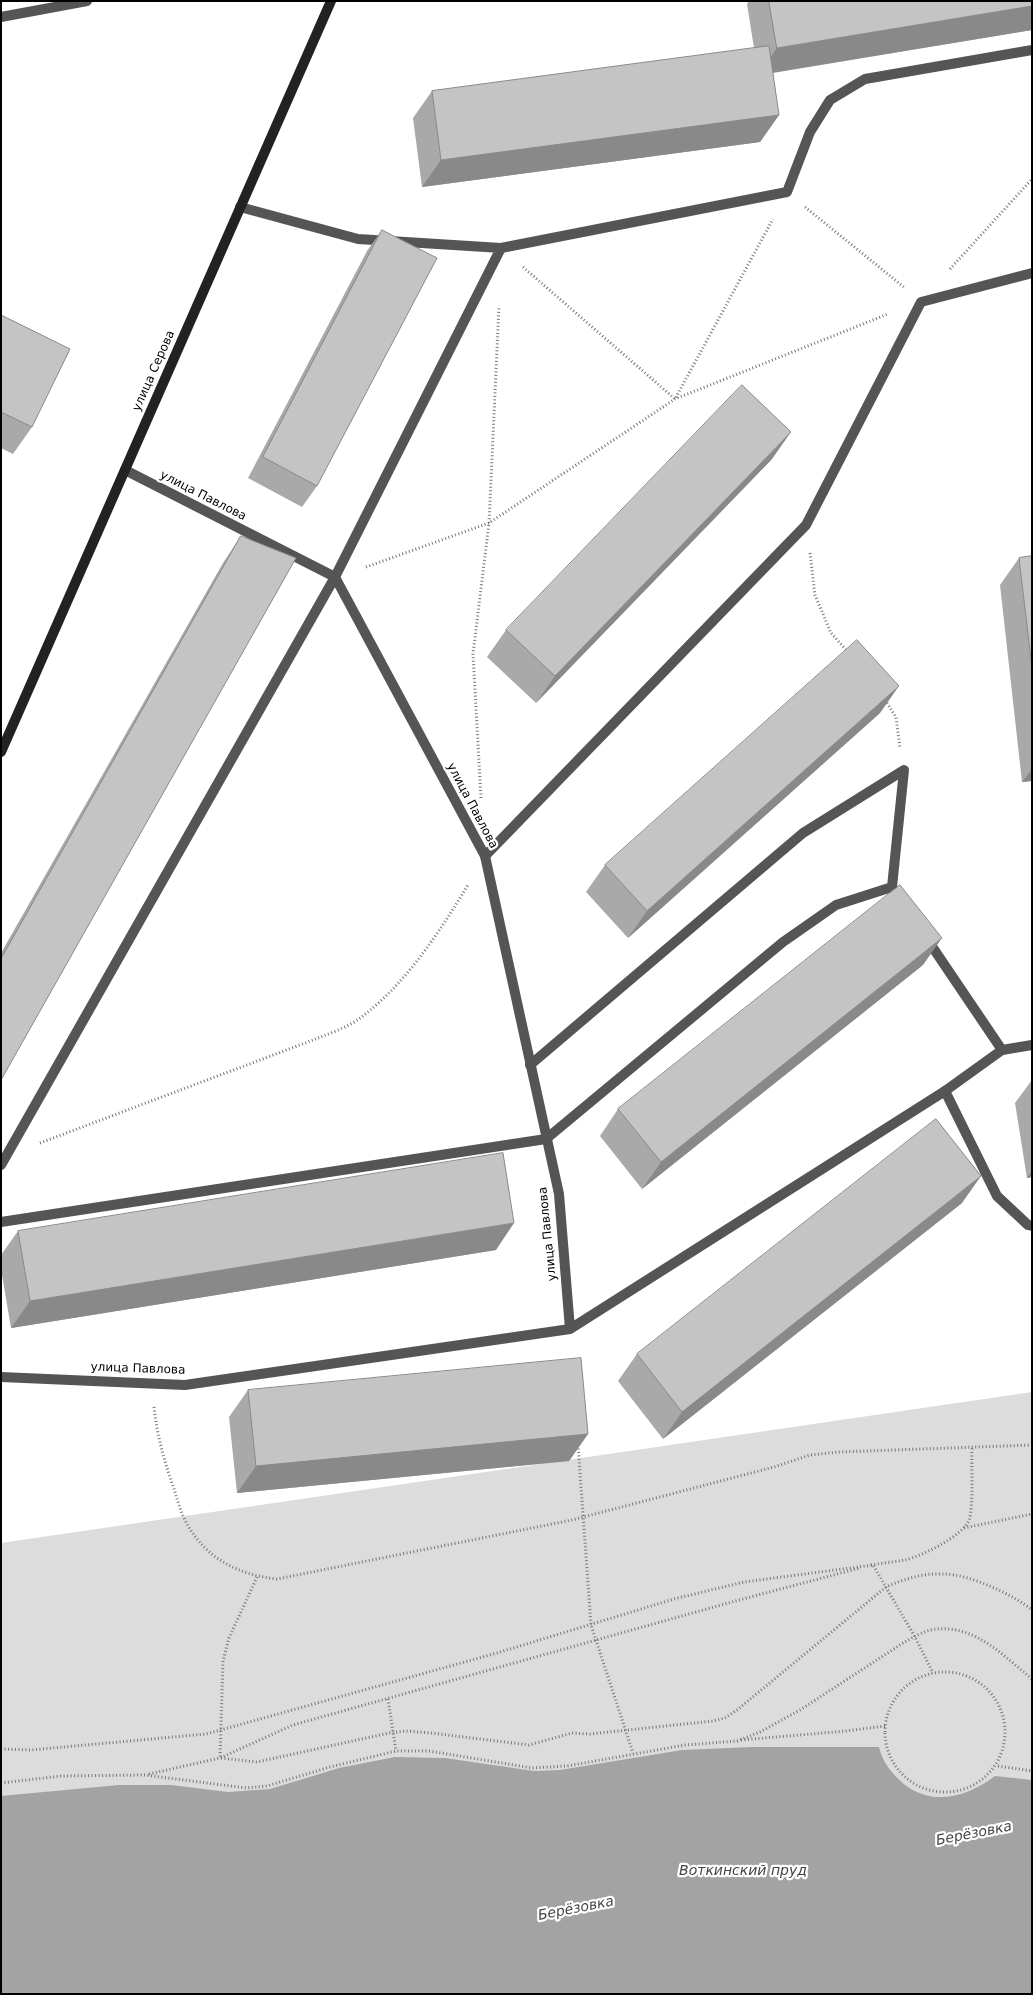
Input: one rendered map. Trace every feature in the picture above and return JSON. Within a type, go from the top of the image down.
[{"type":"main road","name":"улица Серова","points":[[1,752],[331,1]]},
{"type":"street","points":[[1,17],[87,1]]},
{"type":"street","points":[[240,207],[358,239],[501,248],[787,192],[810,132],[830,100],[865,79],[1032,50]]},
{"type":"street","points":[[1,1166],[335,577],[501,248]]},
{"type":"street","points":[[485,856],[806,525],[921,302],[1032,273]]},
{"type":"street","name":"улица Павлова","points":[[125,470],[335,577],[485,856],[559,1194],[570,1329]]},
{"type":"street","points":[[904,770],[892,887],[909,911]]},
{"type":"street","points":[[530,1066],[803,832],[904,770]]},
{"type":"street","points":[[1,1222],[546,1139],[782,942],[836,905],[892,887]]},
{"type":"street","points":[[920,927],[1002,1050],[1032,1045]]},
{"type":"street","name":"улица Павлова","points":[[1,1377],[186,1385],[570,1329],[945,1091],[1002,1050]]},
{"type":"street","points":[[945,1091],[997,1196],[1028,1225],[1032,1226]]},
{"type":"path","points":[[947,273],[1032,179]]},
{"type":"path","points":[[335,577],[490,523],[674,399],[921,302],[787,192],[674,399]]},
{"type":"path","points":[[501,248],[674,399]]},
{"type":"path","points":[[481,799],[472,654],[490,523],[499,297]]},
{"type":"path","points":[[806,525],[815,595],[831,633],[850,654]]},
{"type":"path","points":[[882,695],[896,717],[904,770]]},
{"type":"path","points":[[7,1156],[313,1040],[357,1020],[394,988],[437,935],[485,856]]},
{"type":"path","points":[[151,1384],[155,1423],[163,1459],[186,1522],[202,1543],[218,1559],[237,1571],[257,1577],[277,1579],[583,1518],[810,1456],[838,1452],[1032,1445]]},
{"type":"path","points":[[578,1438],[591,1625],[633,1753]]},
{"type":"path","points":[[964,1528],[971,1513],[972,1447]]},
{"type":"path","points":[[1,1749],[31,1750],[59,1748],[206,1734],[497,1653],[674,1599],[744,1582],[907,1559],[922,1553],[964,1528],[1032,1514]]},
{"type":"path","points":[[873,1565],[915,1636],[933,1673]]},
{"type":"path","points":[[145,1775],[220,1758],[293,1725],[873,1565]]},
{"type":"path","points":[[220,1758],[257,1762],[406,1731],[529,1746],[572,1733],[590,1734],[713,1721],[725,1718],[886,1587],[912,1577],[943,1574],[964,1577],[994,1588],[1032,1610]]},
{"type":"path","points":[[220,1758],[223,1661],[228,1638],[257,1577]]},
{"type":"path","points":[[737,1741],[760,1732],[800,1710],[915,1636],[938,1629],[958,1630],[976,1637],[994,1648],[1032,1679]]},
{"type":"path","points":[[955,1672],[970,1677],[982,1686],[1001,1708],[1007,1724],[1002,1757],[998,1766],[979,1781],[950,1791],[932,1791],[918,1788],[903,1777],[894,1764],[885,1743],[885,1726],[889,1710],[896,1698],[904,1687],[914,1680],[933,1673],[955,1672]]},
{"type":"path","points":[[388,1699],[396,1751]]},
{"type":"path","points":[[1,1783],[61,1776],[145,1775],[246,1788],[267,1786],[330,1767],[396,1751],[429,1751],[532,1768],[567,1766],[686,1745],[885,1726]]},
{"type":"path","points":[[998,1766],[1032,1771]]},
{"type":"shaded area","points":[[1032,1392],[1032,1994],[1,1994],[1,1543]]},
{"type":"water","name":"Воткинский пруд","points":[[751,1747],[879,1747],[883,1758],[896,1777],[916,1792],[928,1796],[940,1797],[963,1793],[974,1789],[995,1776],[1032,1780],[1032,1994],[1,1994],[1,1796],[119,1785],[171,1785],[228,1792],[270,1789],[339,1768],[395,1757],[445,1758],[534,1771],[560,1770],[682,1750]]},
{"type":"building","points":[[769,1],[1032,1],[1032,6],[777,48]]},
{"type":"building","points":[[769,46],[779,115],[441,160],[432,91]]},
{"type":"building","points":[[382,230],[437,258],[317,486],[263,457]]},
{"type":"building","points":[[1,315],[70,349],[32,427],[1,412]]},
{"type":"building","points":[[742,385],[791,432],[555,676],[506,630]]},
{"type":"building","points":[[241,536],[296,558],[1,1080],[1,959]]},
{"type":"building","points":[[1032,556],[1032,668],[1019,558]]},
{"type":"building","points":[[857,640],[899,686],[647,911],[605,865]]},
{"type":"building","points":[[900,885],[942,938],[661,1162],[618,1109]]},
{"type":"building","points":[[936,1119],[981,1176],[682,1412],[637,1354]]},
{"type":"building","points":[[503,1153],[514,1223],[30,1301],[18,1231]]},
{"type":"building","points":[[581,1358],[588,1434],[256,1466],[248,1390]]},
{"type":"water label","name":"Берёзовка","points":[[974,1834]]},
{"type":"water label","name":"Берёзовка","points":[[576,1909]]}]
